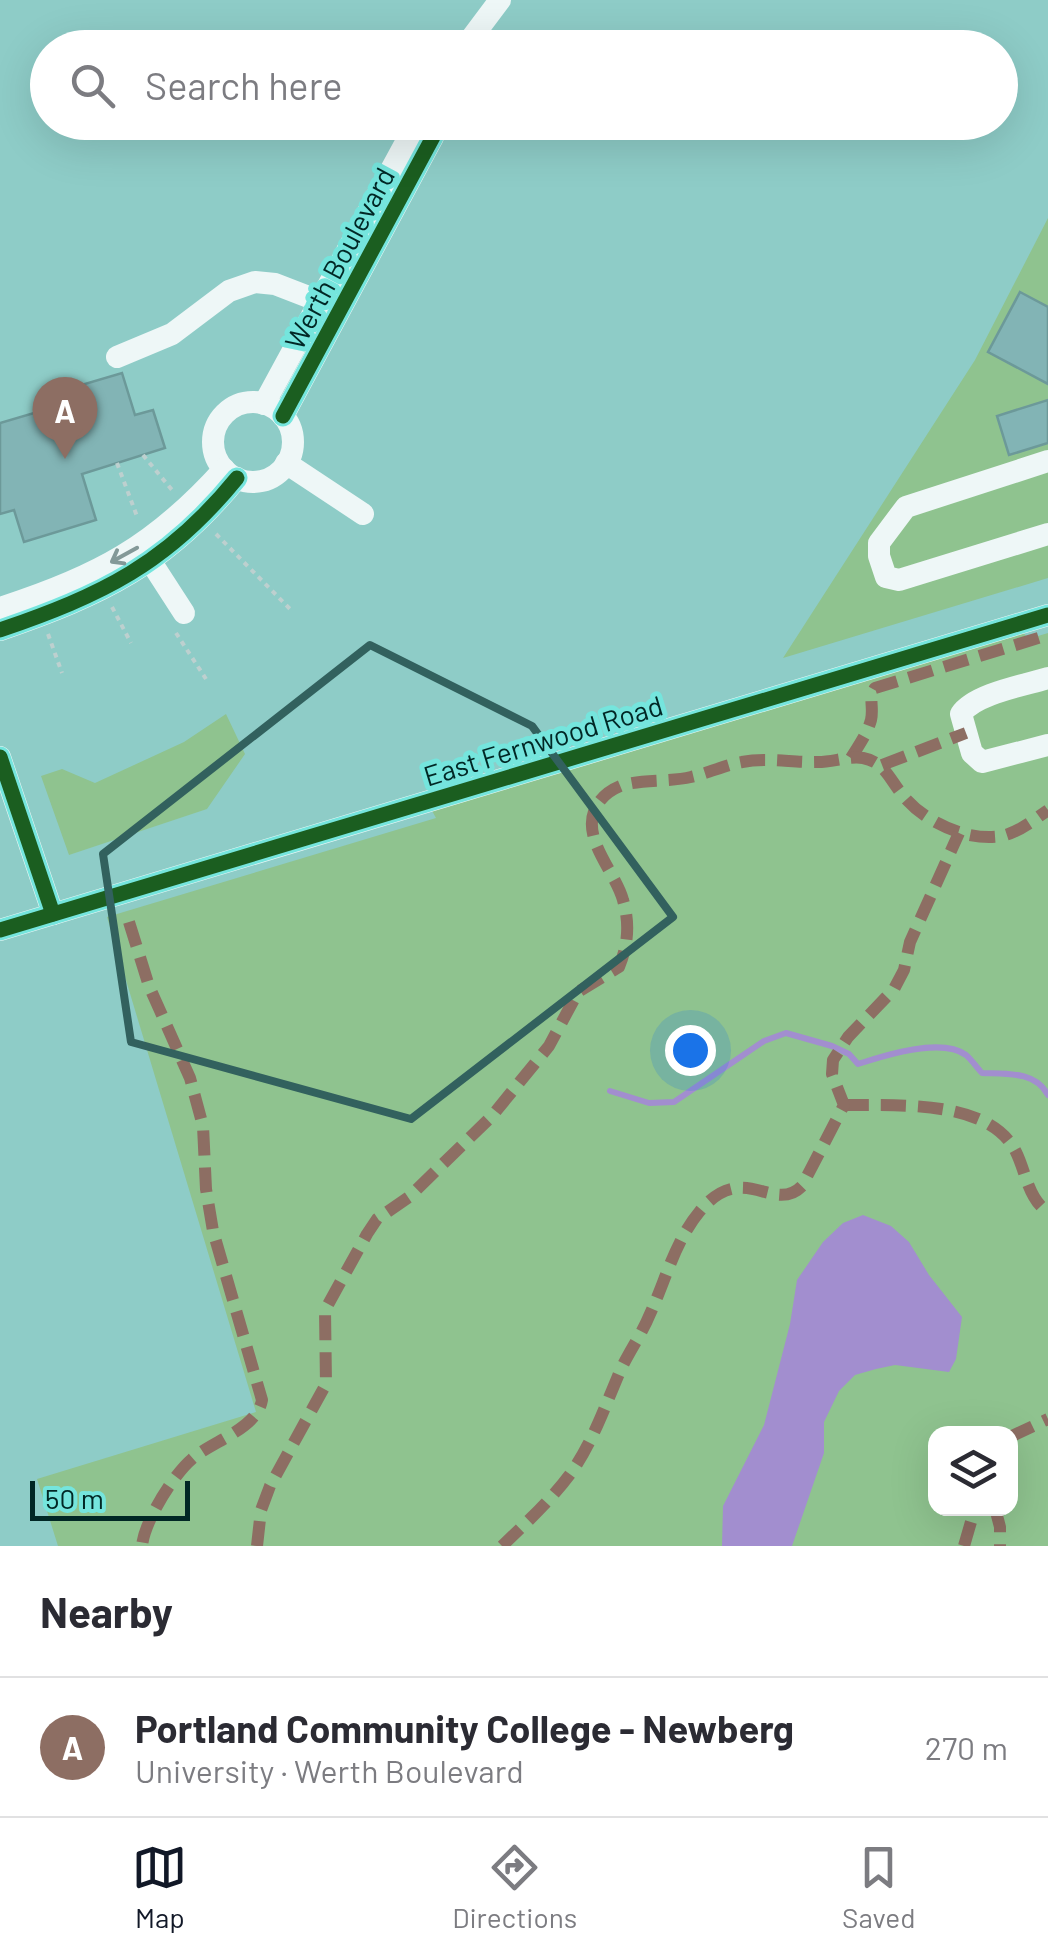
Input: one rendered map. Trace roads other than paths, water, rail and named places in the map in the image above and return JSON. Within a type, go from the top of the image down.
[{"type":"street","points":[[478,30],[500,0]]},
{"type":"street","name":"Werth Boulevard","points":[[274,410],[319,301],[406,140]]},
{"type":"street","name":"Werth Boulevard","points":[[274,410],[431,140]]},
{"type":"street","points":[[117,356],[172,334],[229,291],[254,282],[275,284],[319,301]]},
{"type":"street","points":[[245,402],[274,410],[290,428],[293,442],[286,463],[271,477],[258,482],[230,474],[214,453],[216,425],[232,408],[245,402]]},
{"type":"street","points":[[1048,460],[906,506],[880,543],[879,556],[886,577],[898,580],[1048,534]]},
{"type":"street","points":[[286,463],[364,514]]},
{"type":"street","points":[[0,630],[72,606],[151,562],[218,501],[230,474]]},
{"type":"street","points":[[0,608],[76,582],[141,546],[230,474]]},
{"type":"street","points":[[151,562],[184,613]]},
{"type":"street","name":"East Fernwood Road","points":[[0,930],[1048,614]]},
{"type":"street","points":[[1048,678],[977,700],[961,714],[972,752],[982,762],[1048,746]]},
{"type":"street","points":[[0,757],[53,914]]},
{"type":"waterway","points":[[610,1091],[649,1103],[674,1102],[764,1041],[786,1033],[832,1046],[849,1054],[858,1064],[913,1049],[956,1050],[982,1073],[1028,1078],[1048,1095]]},
{"type":"place","name":"Portland Community College - Newberg","points":[[65,459]]}]
